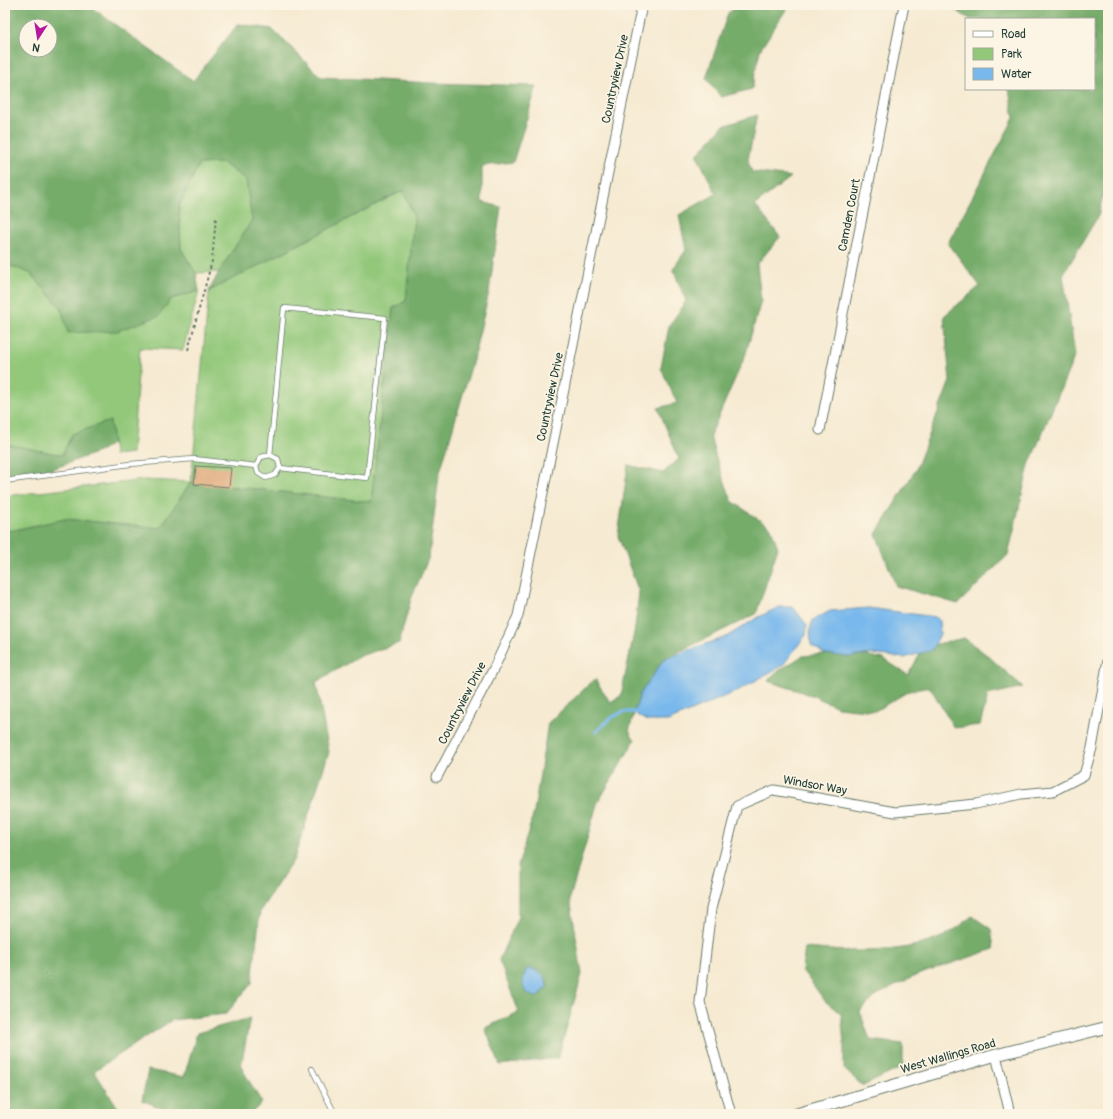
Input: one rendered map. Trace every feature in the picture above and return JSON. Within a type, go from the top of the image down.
[{"type":"street","name":"Countryview Drive","points":[[437,777],[494,668],[518,616],[642,5]]},
{"type":"street","name":"Camden Court","points":[[820,430],[904,5]]},
{"type":"street","name":"Windsor Way","points":[[731,1114],[700,1002],[711,909],[736,806],[774,790],[895,812],[976,804],[1021,794],[1053,791],[1084,775],[1092,748],[1108,660]]},
{"type":"street","name":"West Wallings Road","points":[[797,1114],[996,1055],[1108,1027]]},
{"type":"street","points":[[996,1055],[1010,1114]]},
{"type":"lane","points":[[270,455],[284,308],[385,318],[367,478],[280,468]]},
{"type":"lane","points":[[270,455],[278,459],[280,468],[275,475],[266,478],[258,473],[256,466],[261,457],[270,455]]},
{"type":"lane","points":[[5,481],[130,464],[194,459],[256,466]]},
{"type":"lane","points":[[312,1069],[335,1114]]},
{"type":"path","points":[[188,350],[212,261],[216,218]]},
{"type":"green space","points":[[5,5],[88,5],[193,81],[238,24],[272,29],[321,77],[432,83],[537,86],[513,162],[482,166],[482,202],[501,207],[489,292],[473,360],[439,475],[429,557],[411,599],[399,643],[360,656],[316,682],[329,752],[294,859],[260,911],[252,983],[226,1014],[172,1020],[94,1071],[120,1111],[119,1114],[5,1114],[5,1032],[9,1005],[5,1000],[5,532],[65,519],[160,528],[191,482],[371,502],[393,308],[406,301],[414,217],[403,190],[209,291],[219,272],[252,220],[246,180],[223,163],[199,164],[179,206],[181,249],[196,273],[199,291],[171,299],[159,316],[117,331],[68,333],[61,308],[30,273],[5,264]]},
{"type":"green space","points":[[740,5],[789,5],[760,50],[752,89],[721,97],[706,78],[728,13]]},
{"type":"green space","points":[[947,5],[1096,5],[1108,13],[1108,176],[1098,216],[1063,275],[1075,355],[1029,465],[1008,555],[958,604],[896,586],[876,534],[916,469],[950,381],[944,316],[980,286],[948,243],[1014,118],[1009,90],[1095,90],[1095,18],[968,18]]},
{"type":"green space","points":[[757,115],[748,160],[752,172],[791,177],[755,205],[780,237],[757,264],[761,301],[745,356],[710,436],[716,458],[732,501],[771,528],[778,548],[756,614],[664,659],[640,694],[629,731],[635,740],[597,804],[570,898],[582,974],[558,1058],[500,1065],[485,1028],[519,1012],[499,960],[518,917],[518,866],[534,812],[548,723],[595,679],[610,702],[621,696],[635,628],[639,592],[618,536],[628,465],[663,473],[679,459],[658,408],[677,403],[661,368],[669,326],[686,301],[673,269],[686,250],[679,215],[716,194],[697,155],[723,126]]},
{"type":"green space","points":[[223,163],[246,180],[252,220],[219,272],[196,273],[181,249],[179,206],[199,164]]},
{"type":"green space","points":[[404,190],[414,217],[406,301],[393,308],[371,502],[192,482],[160,528],[65,519],[5,532],[5,496],[144,480],[191,482],[209,291]]},
{"type":"green space","points":[[5,264],[30,273],[61,308],[158,316],[171,299],[199,291],[183,350],[140,348],[132,453],[114,455],[110,421],[62,455],[5,444]]},
{"type":"green space","points":[[110,421],[113,443],[98,452],[50,470],[5,477],[5,444],[62,455],[72,434]]},
{"type":"green space","points":[[964,638],[987,655],[1023,687],[988,695],[980,725],[954,728],[930,687],[909,691],[875,711],[838,707],[811,695],[768,681],[774,674],[802,656],[849,652],[884,659],[908,675],[924,647]]},
{"type":"green space","points":[[972,916],[991,929],[994,949],[917,975],[877,995],[860,1012],[870,1040],[903,1044],[903,1067],[863,1086],[844,1069],[844,1043],[841,1014],[825,1001],[802,970],[805,948],[876,951],[911,946],[944,936],[959,927]]},
{"type":"green space","points":[[5,1000],[9,1005],[5,1032]]},
{"type":"green space","points":[[250,1018],[241,1067],[262,1103],[250,1114],[175,1114],[142,1100],[148,1070],[184,1077],[197,1033]]},
{"type":"water","points":[[779,607],[793,607],[807,625],[806,635],[783,665],[739,690],[668,721],[647,721],[638,716],[635,711],[640,694],[664,659],[728,636],[755,619]]},
{"type":"water","points":[[869,608],[935,617],[939,621],[940,634],[932,650],[904,658],[872,654],[848,657],[825,654],[811,645],[810,629],[813,620],[830,611]]},
{"type":"water","points":[[530,968],[539,972],[546,979],[547,987],[538,997],[528,994],[524,988],[524,975],[526,970]]},
{"type":"building","points":[[196,466],[231,468],[229,487],[194,484]]},
{"type":"waterway","points":[[596,732],[611,718],[623,712],[640,712]]}]
